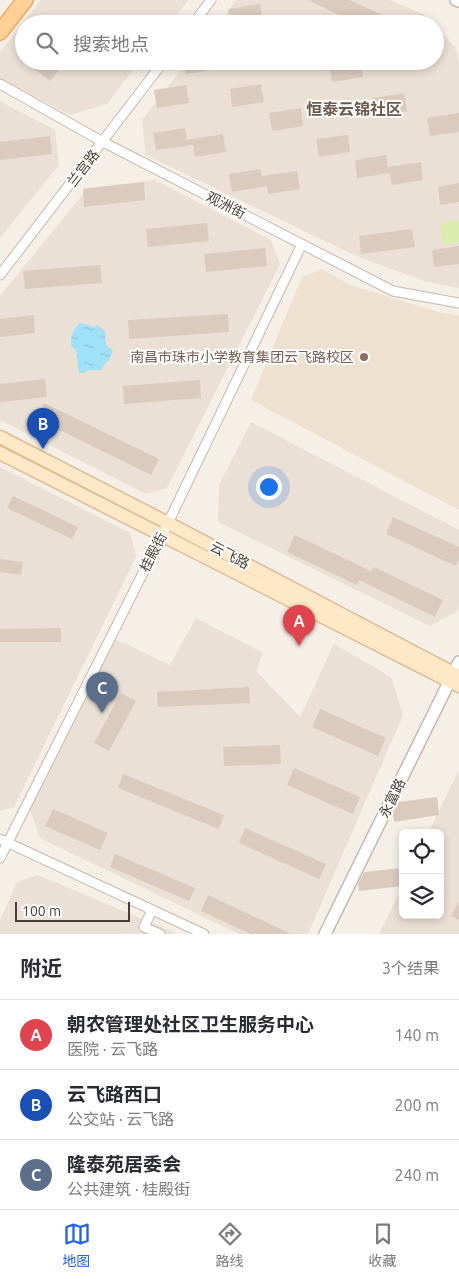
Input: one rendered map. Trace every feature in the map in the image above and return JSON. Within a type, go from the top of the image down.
[{"type":"main road","points":[[0,32],[25,0]]},
{"type":"main road","name":"云飞路","points":[[0,437],[168,522],[456,676]]},
{"type":"main road","name":"云飞路","points":[[0,453],[162,535],[456,676]]},
{"type":"street","points":[[200,15],[211,0]]},
{"type":"street","name":"兰宫路","points":[[0,274],[157,70]]},
{"type":"street","name":"观洲街","points":[[0,84],[103,142],[393,291],[459,303]]},
{"type":"street","name":"桂殿街","points":[[0,858],[3,841],[162,535],[302,244]]},
{"type":"street","name":"永富路","points":[[325,934],[456,676]]},
{"type":"street","points":[[3,841],[204,934]]},
{"type":"street","points":[[152,910],[144,927],[160,934]]},
{"type":"shaded area","points":[[41,0],[188,0],[177,15],[29,15]]},
{"type":"shaded area","points":[[236,0],[389,0],[424,15],[225,15]]},
{"type":"shaded area","points":[[15,33],[15,70],[133,70],[107,104],[70,115],[0,79],[0,52]]},
{"type":"shaded area","points":[[444,36],[456,48],[459,65],[459,288],[424,281],[356,256],[146,155],[142,120],[181,70],[444,70]]},
{"type":"shaded area","points":[[0,101],[55,130],[59,165],[0,238]]},
{"type":"shaded area","points":[[155,180],[271,240],[280,264],[167,488],[146,494],[0,420],[0,296],[88,188]]},
{"type":"shaded area","name":"南昌市珠市小学教育集团云飞路校区","points":[[322,269],[350,285],[442,313],[459,315],[459,510],[251,400],[302,277]]},
{"type":"shaded area","points":[[251,422],[459,530],[459,606],[456,612],[430,626],[218,522],[219,485]]},
{"type":"shaded area","points":[[0,467],[130,533],[136,557],[14,807],[0,811]]},
{"type":"shaded area","points":[[196,618],[263,653],[256,671],[300,717],[334,644],[391,677],[403,715],[308,934],[239,934],[40,838],[30,809],[115,639],[170,665]]},
{"type":"shaded area","points":[[459,770],[459,934],[379,934],[399,893],[399,919],[444,919],[444,829],[430,829]]},
{"type":"shaded area","points":[[38,875],[178,934],[0,934],[0,920],[17,882]]},
{"type":"green space","points":[[459,220],[459,242],[443,245],[440,223]]},
{"type":"water","points":[[80,323],[94,327],[97,325],[105,331],[106,345],[113,351],[101,370],[89,370],[79,373],[76,350],[71,346],[71,339],[72,333]]},
{"type":"building","points":[[308,0],[349,0],[383,15],[339,15]]},
{"type":"building","points":[[260,4],[262,15],[229,15],[228,9]]},
{"type":"building","points":[[36,70],[59,70],[50,81]]},
{"type":"building","points":[[185,70],[212,70],[186,74]]},
{"type":"building","points":[[330,70],[362,70],[363,77],[332,82]]},
{"type":"building","points":[[261,84],[264,102],[232,107],[230,89]]},
{"type":"building","points":[[186,85],[189,103],[157,108],[154,90]]},
{"type":"building","points":[[404,93],[407,111],[376,116],[373,98]]},
{"type":"building","points":[[301,108],[303,126],[272,131],[269,113]]},
{"type":"building","points":[[459,113],[459,132],[430,136],[427,118]]},
{"type":"building","points":[[185,128],[187,140],[223,134],[226,152],[195,157],[193,145],[156,150],[153,133]]},
{"type":"building","points":[[348,135],[350,152],[319,157],[316,139]]},
{"type":"building","points":[[50,136],[52,154],[0,160],[0,142]]},
{"type":"building","points":[[386,155],[388,167],[421,162],[423,180],[392,185],[390,173],[357,178],[355,160]]},
{"type":"building","points":[[260,169],[262,176],[297,171],[300,189],[268,194],[267,186],[232,192],[229,174]]},
{"type":"building","points":[[144,182],[145,200],[84,207],[83,189]]},
{"type":"building","points":[[459,183],[459,202],[440,205],[438,187]]},
{"type":"building","points":[[207,223],[209,241],[148,247],[146,229]]},
{"type":"building","points":[[412,229],[415,247],[361,254],[359,236]]},
{"type":"building","points":[[459,246],[459,264],[434,267],[432,250]]},
{"type":"building","points":[[265,248],[267,266],[206,272],[204,254]]},
{"type":"building","points":[[100,265],[102,283],[25,289],[23,271]]},
{"type":"building","points":[[228,314],[229,332],[129,339],[128,320]]},
{"type":"building","points":[[34,315],[35,333],[0,337],[0,319]]},
{"type":"building","points":[[45,379],[47,397],[0,402],[0,384]]},
{"type":"building","points":[[200,380],[201,398],[124,404],[123,386]]},
{"type":"building","points":[[44,403],[159,459],[151,475],[37,419]]},
{"type":"building","points":[[13,496],[78,527],[72,539],[7,508]]},
{"type":"building","points":[[393,517],[459,547],[459,559],[456,566],[386,534]]},
{"type":"building","points":[[295,535],[371,571],[374,567],[443,600],[435,617],[359,580],[357,585],[287,552]]},
{"type":"building","points":[[0,559],[23,562],[21,575],[0,572]]},
{"type":"building","points":[[61,628],[61,642],[0,642],[0,629]]},
{"type":"building","points":[[249,687],[250,703],[158,707],[157,692]]},
{"type":"building","points":[[121,693],[136,701],[109,751],[94,743]]},
{"type":"building","points":[[320,709],[386,738],[378,756],[312,727]]},
{"type":"building","points":[[280,745],[281,764],[224,766],[223,747]]},
{"type":"building","points":[[294,768],[360,797],[353,814],[287,785]]},
{"type":"building","points":[[123,774],[224,815],[219,829],[118,788]]},
{"type":"building","points":[[437,797],[439,815],[394,822],[393,814],[398,802]]},
{"type":"building","points":[[53,809],[108,833],[100,850],[45,826]]},
{"type":"building","points":[[245,828],[326,864],[319,879],[239,843]]},
{"type":"building","points":[[115,854],[195,888],[189,901],[110,867]]},
{"type":"building","points":[[399,868],[399,886],[359,891],[358,884],[364,872]]},
{"type":"building","points":[[208,895],[291,934],[251,934],[201,911]]},
{"type":"building","points":[[459,901],[459,920],[451,916]]},
{"type":"place","name":"南昌市珠市小学教育集团云飞路校区","points":[[364,357]]},
{"type":"place","name":"云飞路西口","points":[[43,449]]},
{"type":"place","name":"朝农管理处社区卫生服务中心","points":[[299,646]]},
{"type":"place","name":"隆泰苑居委会","points":[[102,713]]},
{"type":"district","name":"恒泰云锦社区","points":[[354,109]]}]
